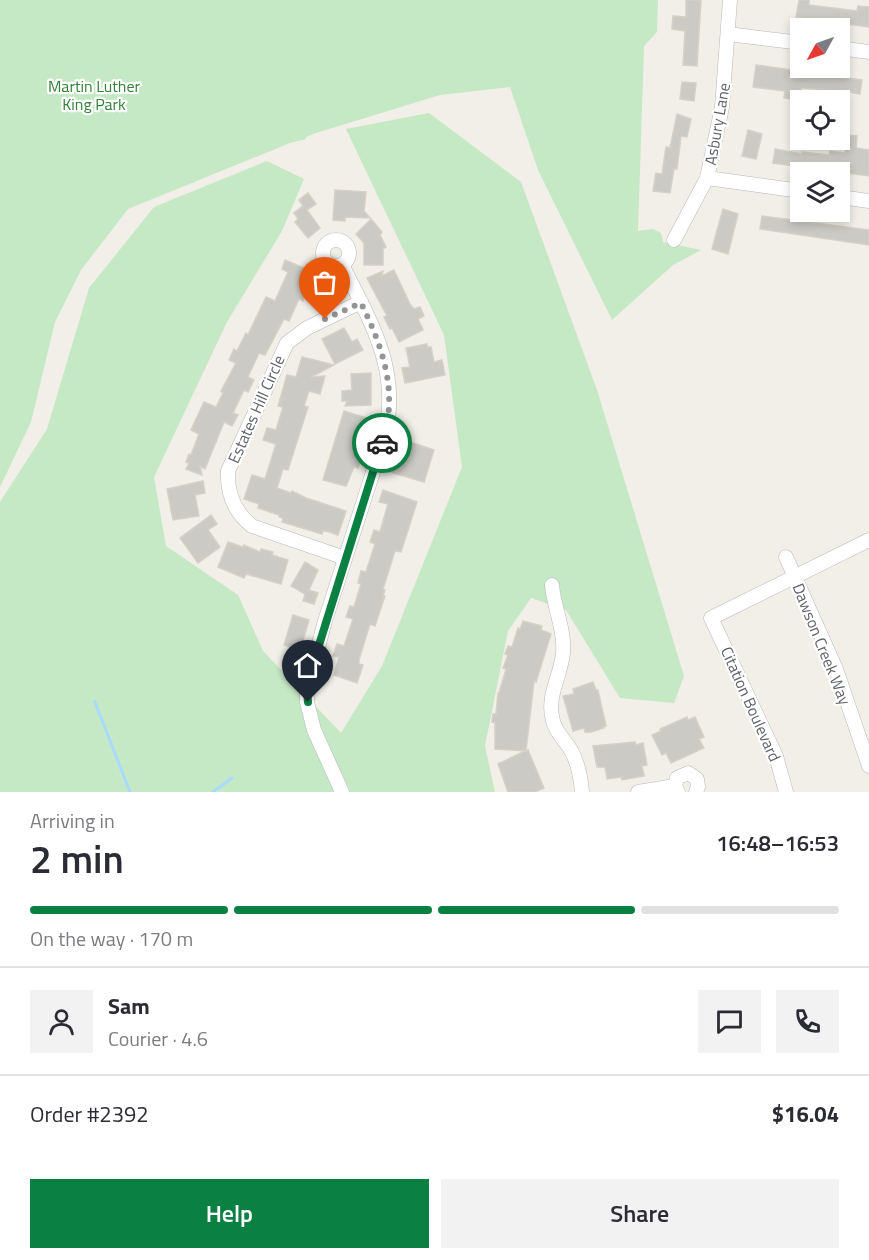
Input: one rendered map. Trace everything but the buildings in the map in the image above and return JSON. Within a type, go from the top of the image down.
[{"type":"street","name":"Asbury Lane","points":[[674,240],[707,178],[722,107],[730,0]]},
{"type":"street","points":[[728,34],[790,42]]},
{"type":"street","points":[[850,49],[869,52]]},
{"type":"street","points":[[707,178],[790,189]]},
{"type":"street","points":[[850,198],[869,201]]},
{"type":"street","points":[[342,265],[380,344],[385,360],[390,399],[384,438],[319,642],[307,689],[314,730],[342,792]]},
{"type":"street","name":"Estates Hill Circle","points":[[345,558],[252,526],[236,509],[231,498],[228,471],[287,343],[307,328],[361,303]]},
{"type":"street","points":[[795,577],[869,540]]},
{"type":"street","name":"Dawson Creek Way","points":[[786,557],[836,669],[869,765]]},
{"type":"street","name":"Citation Boulevard","points":[[786,792],[776,756],[711,618],[795,577]]},
{"type":"street","points":[[552,585],[563,641],[562,661],[553,690],[551,709],[553,722],[561,739],[571,750],[582,792]]},
{"type":"street","points":[[638,792],[677,789],[675,782],[680,775],[692,774],[699,783],[696,792]]},
{"type":"green space","name":"Martin Luther King Park","points":[[0,0],[658,0],[657,32],[644,46],[638,231],[653,229],[661,233],[663,242],[701,250],[673,265],[612,320],[538,170],[510,87],[440,95],[316,133],[306,139],[290,143],[128,209],[81,270],[55,322],[31,422],[0,487]]},
{"type":"green space","points":[[429,113],[521,182],[597,390],[684,676],[674,703],[620,698],[566,610],[531,598],[508,631],[485,746],[495,792],[0,792],[0,502],[47,429],[89,288],[154,207],[267,161],[304,179],[282,231],[227,322],[154,477],[166,546],[238,595],[263,651],[341,733],[382,666],[462,467],[444,335],[346,129]]},
{"type":"waterway","points":[[95,702],[130,792]]},
{"type":"waterway","points":[[213,792],[232,778]]},
{"type":"way so far","points":[[325,319],[361,303],[380,344],[390,388],[388,422],[382,443]]},
{"type":"route","points":[[308,702],[307,689],[310,674],[325,621],[382,443]]}]
